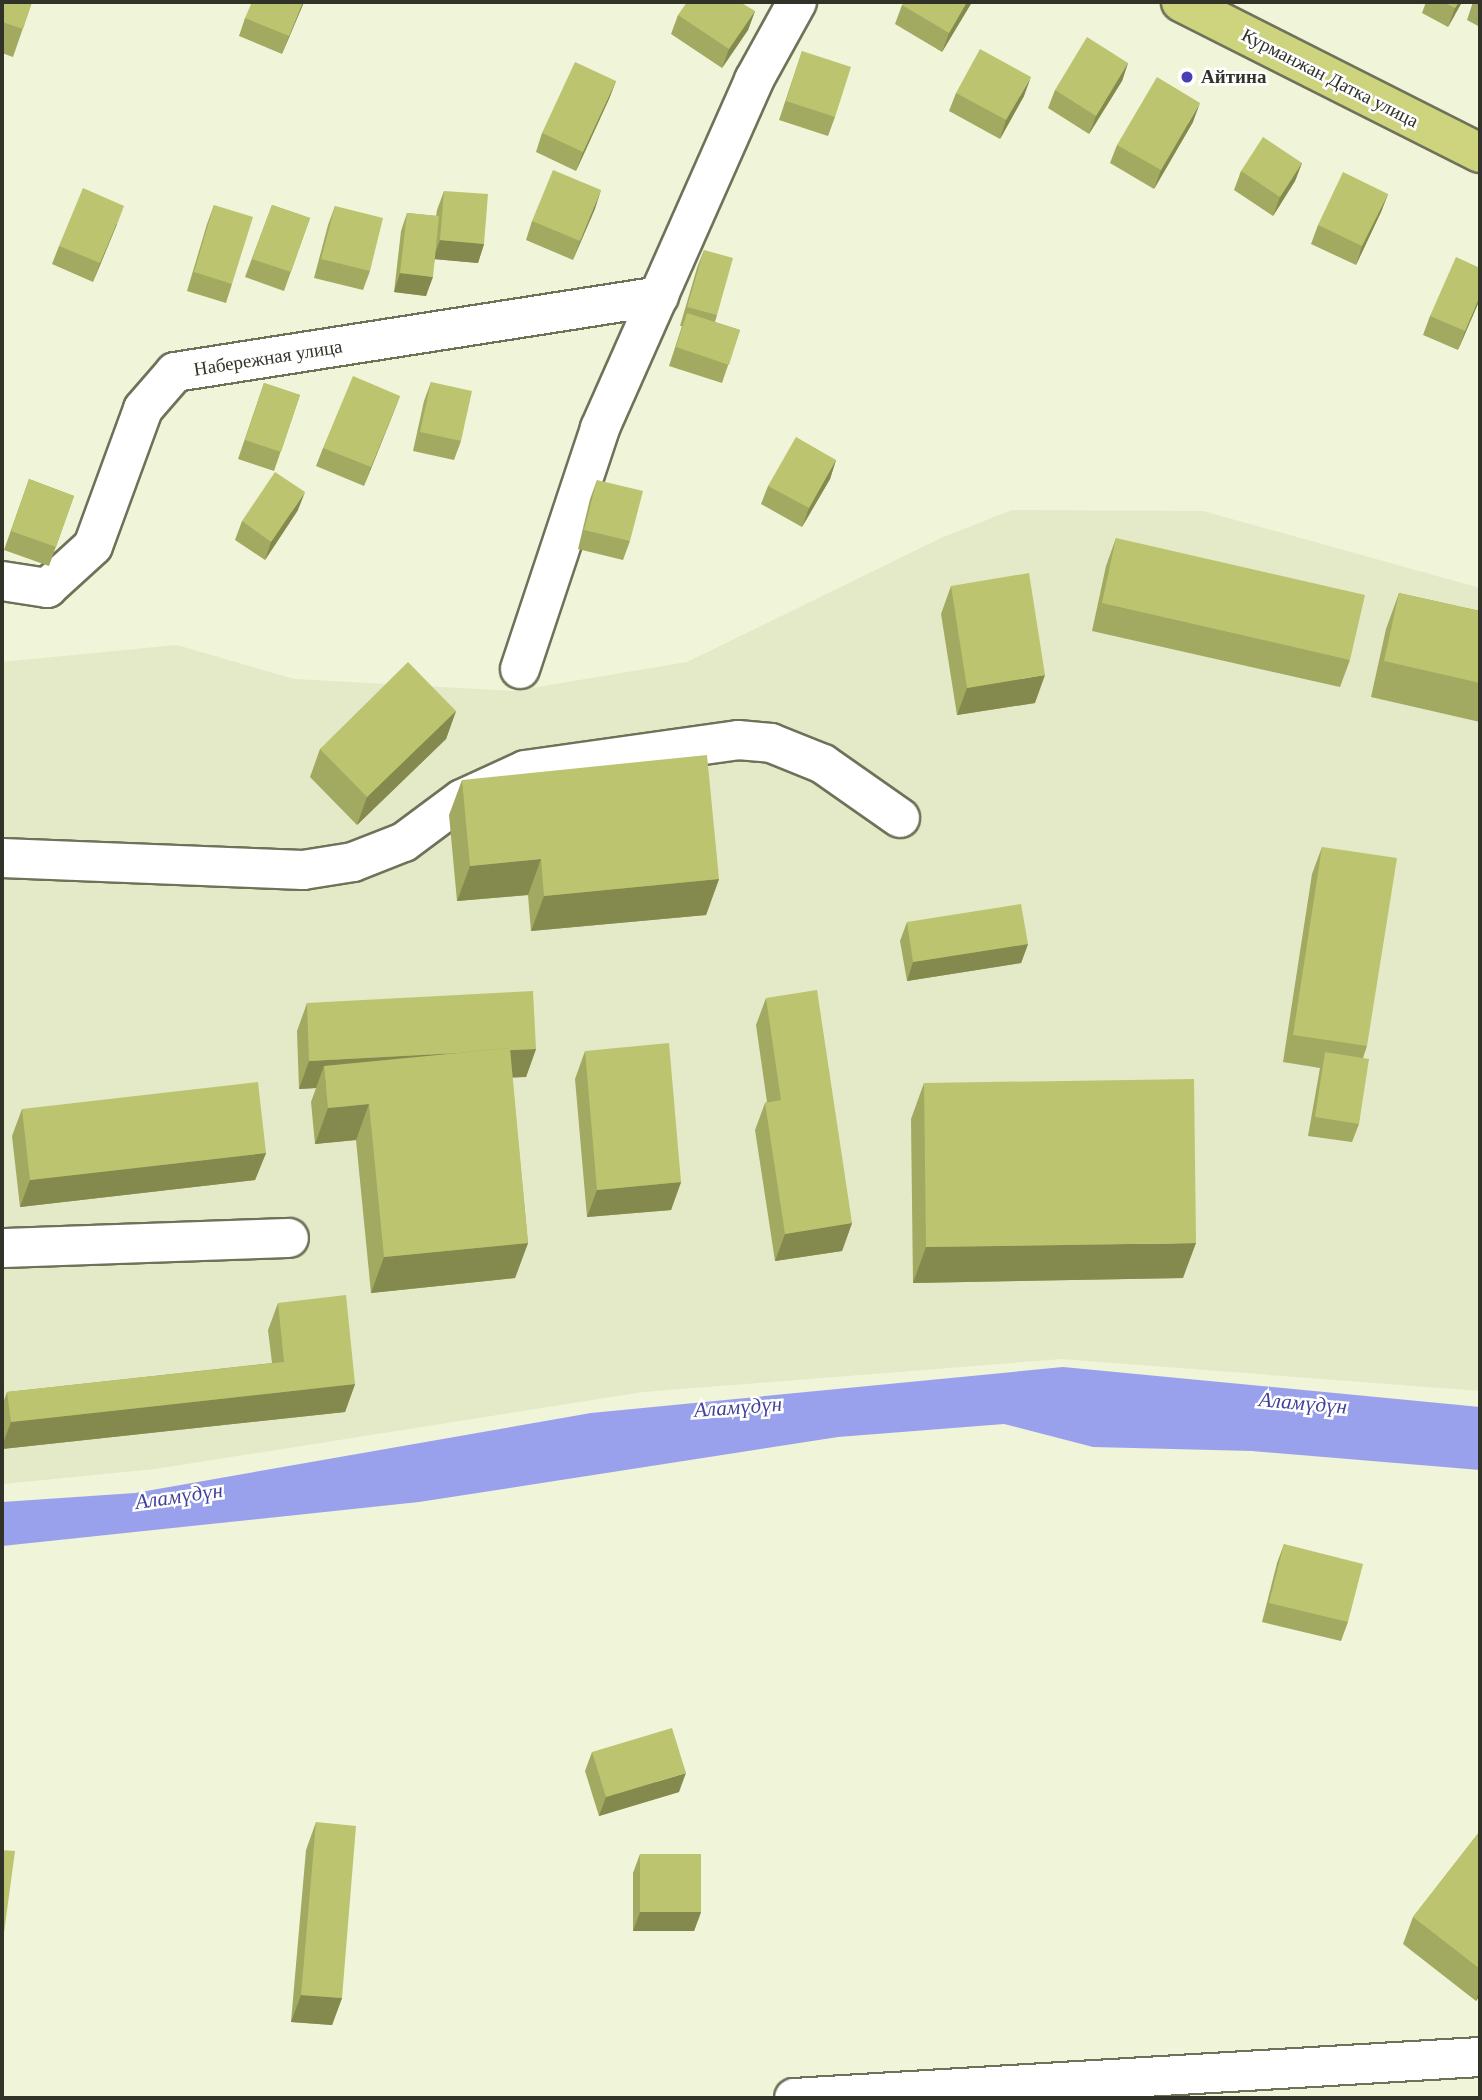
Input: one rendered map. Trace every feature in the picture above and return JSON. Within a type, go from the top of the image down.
[{"type":"main road","name":"Курманжан Датка улица","points":[[1181,2],[1480,153]]},
{"type":"street","points":[[520,669],[600,428],[754,80],[797,2]]},
{"type":"street","name":"Набережная улица","points":[[2,581],[47,587],[93,546],[143,409],[175,372],[659,296]]},
{"type":"street","points":[[2,858],[303,870],[353,862],[404,842],[462,799],[525,770],[738,740],[771,743],[823,764],[900,818]]},
{"type":"street","points":[[2,1248],[289,1238]]},
{"type":"street","points":[[794,2098],[1480,2057]]},
{"type":"shaded area","points":[[1012,510],[1203,511],[1480,588],[1480,1391],[1062,1359],[643,1392],[155,1469],[2,1484],[2,662],[177,645],[294,679],[514,691],[687,662],[941,538]]},
{"type":"water","name":"Аламүдүн","points":[[1063,1367],[1480,1407],[1480,1470],[1252,1451],[1093,1447],[1004,1424],[838,1437],[419,1502],[2,1546],[2,1502],[135,1493],[591,1413]]},
{"type":"building","points":[[2,2],[32,2],[23,29],[2,22]]},
{"type":"building","points":[[252,2],[303,2],[289,36],[245,18]]},
{"type":"building","points":[[687,2],[740,2],[755,11],[729,49],[678,15]]},
{"type":"building","points":[[904,2],[967,2],[949,33],[902,5]]},
{"type":"building","points":[[1443,2],[1459,2],[1455,8]]},
{"type":"building","points":[[1087,37],[1128,63],[1096,116],[1055,90]]},
{"type":"building","points":[[980,49],[1031,77],[1006,120],[956,93]]},
{"type":"building","points":[[802,51],[851,67],[835,117],[786,101]]},
{"type":"building","points":[[575,62],[616,81],[583,152],[542,133]]},
{"type":"building","points":[[1157,77],[1200,103],[1161,170],[1117,145]]},
{"type":"building","points":[[1263,137],[1302,163],[1280,197],[1241,171]]},
{"type":"building","points":[[553,170],[601,190],[580,241],[532,221]]},
{"type":"building","points":[[1343,172],[1388,194],[1362,246],[1318,225]]},
{"type":"building","points":[[83,188],[124,206],[100,263],[59,246]]},
{"type":"building","points":[[444,191],[488,194],[484,244],[440,240]]},
{"type":"building","points":[[214,205],[253,217],[232,284],[194,272]]},
{"type":"building","points":[[272,205],[310,218],[291,272],[252,259]]},
{"type":"building","points":[[335,206],[383,218],[370,271],[321,259]]},
{"type":"building","points":[[407,213],[439,216],[433,277],[400,273]]},
{"type":"building","points":[[704,250],[733,258],[717,315],[687,307]]},
{"type":"building","points":[[1456,257],[1480,268],[1480,296],[1465,331],[1430,316]]},
{"type":"building","points":[[687,313],[740,330],[729,365],[676,347]]},
{"type":"building","points":[[353,376],[400,396],[371,467],[323,448]]},
{"type":"building","points":[[431,382],[472,391],[461,441],[420,432]]},
{"type":"building","points":[[264,383],[300,395],[281,452],[245,440]]},
{"type":"building","points":[[796,437],[836,460],[809,508],[768,486]]},
{"type":"building","points":[[275,472],[305,492],[271,542],[242,521]]},
{"type":"building","points":[[29,479],[74,496],[56,547],[11,531]]},
{"type":"building","points":[[597,480],[643,491],[630,541],[584,530]]},
{"type":"building","points":[[1116,538],[1365,595],[1350,660],[1102,603]]},
{"type":"building","points":[[1029,573],[1045,675],[967,688],[951,586]]},
{"type":"building","points":[[1399,593],[1480,611],[1480,683],[1384,661]]},
{"type":"building","points":[[408,662],[456,711],[367,797],[320,749]]},
{"type":"building","points":[[707,755],[719,879],[544,896],[541,859],[470,866],[462,780]]},
{"type":"building","points":[[1322,847],[1397,858],[1367,1046],[1293,1035]]},
{"type":"building","points":[[1021,904],[1028,944],[913,962],[907,922]]},
{"type":"building","points":[[817,990],[852,1223],[785,1234],[765,1103],[781,1100],[766,998]]},
{"type":"building","points":[[533,991],[536,1049],[510,1048],[309,1061],[307,1003]]},
{"type":"building","points":[[669,1043],[681,1182],[597,1190],[585,1051]]},
{"type":"building","points":[[510,1048],[528,1243],[384,1257],[369,1104],[328,1108],[324,1066]]},
{"type":"building","points":[[1325,1052],[1369,1059],[1359,1124],[1315,1117]]},
{"type":"building","points":[[1194,1079],[1196,1243],[926,1247],[924,1083]]},
{"type":"building","points":[[258,1082],[266,1153],[30,1180],[22,1109]]},
{"type":"building","points":[[346,1295],[355,1384],[11,1422],[7,1392],[284,1362],[278,1303]]},
{"type":"building","points":[[1284,1544],[1363,1564],[1348,1622],[1269,1603]]},
{"type":"building","points":[[672,1728],[686,1773],[606,1797],[592,1752]]},
{"type":"building","points":[[316,1822],[356,1826],[342,1998],[301,1995]]},
{"type":"building","points":[[1480,1831],[1480,1969],[1413,1917]]},
{"type":"building","points":[[2,1850],[15,1851],[3,1940],[2,1940]]},
{"type":"building","points":[[640,1854],[701,1854],[701,1912],[640,1912]]},
{"type":"place","name":"Айтина","points":[[1187,77]]}]
